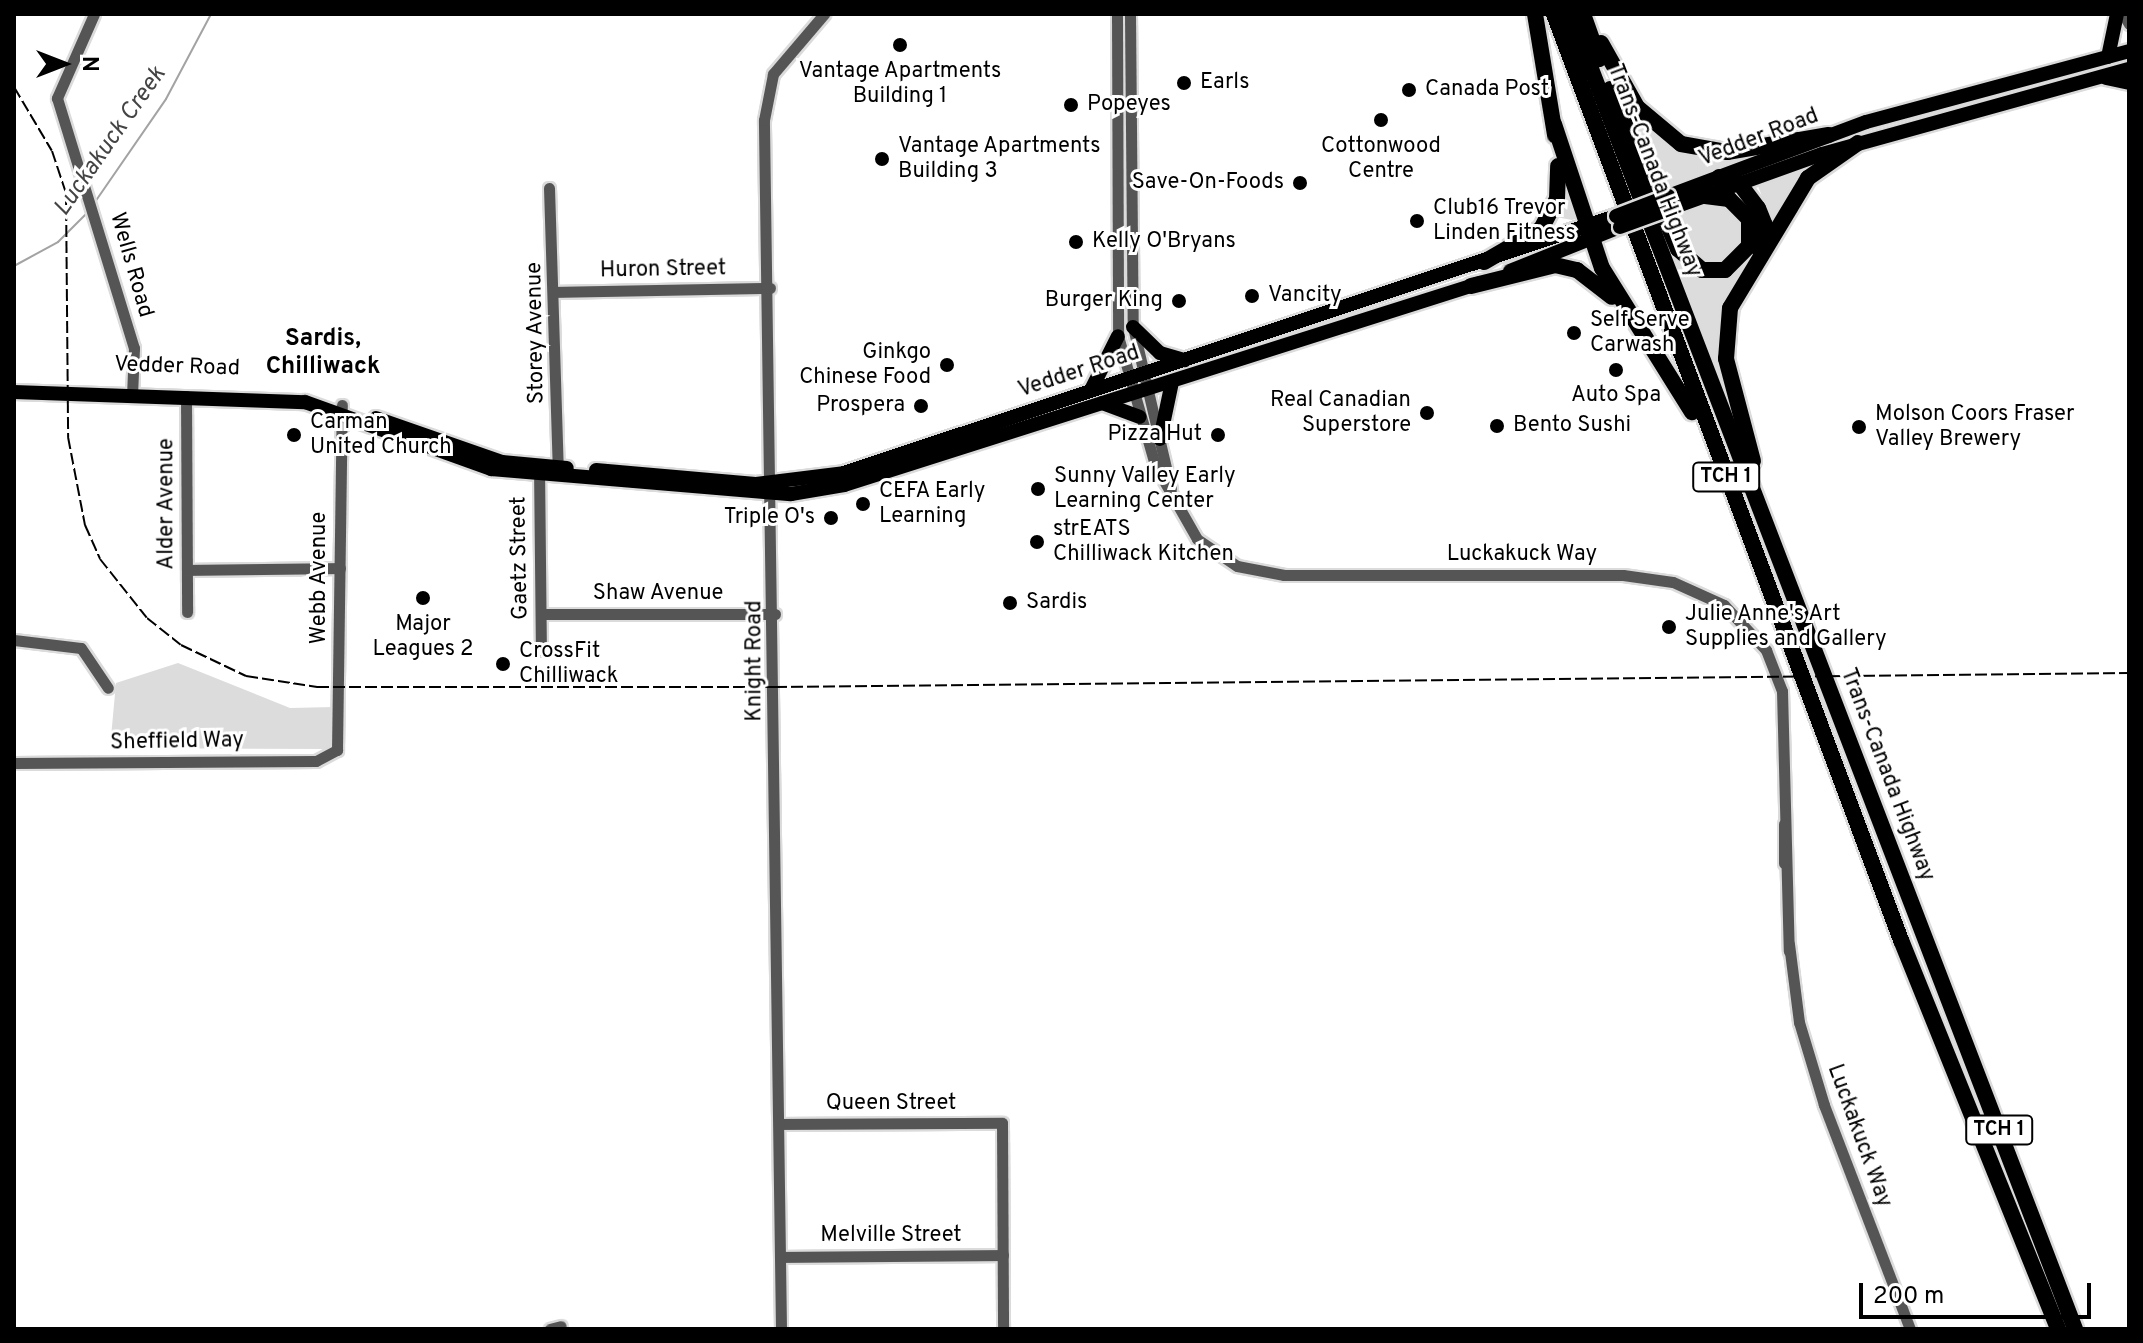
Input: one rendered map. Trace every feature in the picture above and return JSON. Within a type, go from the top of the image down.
[{"type":"highway","points":[[1535,14],[1554,124],[1588,232],[1687,402],[1758,561]]},
{"type":"highway","name":"Trans-Canada Highway","points":[[1554,14],[1758,561],[2058,1329]]},
{"type":"highway","name":"Trans-Canada Highway","points":[[1570,14],[2075,1329]]},
{"type":"highway","points":[[1585,14],[1637,107],[1681,144],[1727,152],[1829,135]]},
{"type":"highway","points":[[1585,14],[1671,238],[1692,264],[1725,270],[1745,255],[1752,228],[1737,203],[1705,196]]},
{"type":"highway","points":[[1484,262],[1530,238],[1554,208],[1554,124]]},
{"type":"highway","points":[[1819,656],[1726,359],[1730,308],[1759,258],[1808,178],[1858,143]]},
{"type":"highway","points":[[1719,177],[1739,183],[1762,216],[1759,258]]},
{"type":"highway","points":[[1471,286],[1537,265],[1566,266],[1636,319]]},
{"type":"main road","points":[[2108,57],[2117,14]]},
{"type":"main road","name":"Vedder Road","points":[[14,392],[292,393],[502,462],[539,470],[774,489],[844,485],[1101,403],[1186,360],[1484,262],[1588,232],[1670,202],[1719,177],[1829,135],[2129,51]]},
{"type":"main road","name":"Vedder Road","points":[[1670,202],[1705,196],[1858,143],[2129,69]]},
{"type":"main road","points":[[2101,77],[2129,83]]},
{"type":"main road","name":"Vedder Road","points":[[774,489],[844,473],[1091,390],[1172,382],[1471,286],[1588,232]]},
{"type":"main road","points":[[1133,327],[1160,353],[1186,360]]},
{"type":"main road","points":[[1091,390],[1118,336]]},
{"type":"main road","points":[[1160,439],[1172,382]]},
{"type":"main road","name":"Vedder Road","points":[[14,383],[186,396],[291,400],[341,409]]},
{"type":"main road","points":[[1101,403],[1140,417]]},
{"type":"street","name":"Wells Road","points":[[94,14],[57,98],[134,348],[132,391]]},
{"type":"street","name":"Knight Road","points":[[781,1329],[774,489],[767,97],[786,52],[824,14]]},
{"type":"street","name":"Luckakuck Way","points":[[1117,14],[1118,336],[1160,439],[1172,498]]},
{"type":"street","name":"Luckakuck Way","points":[[1130,14],[1133,327],[1140,417],[1172,498],[1215,555],[1258,571],[1623,575],[1702,592],[1735,614],[1766,650],[1782,691],[1789,951],[1799,1022],[1824,1105],[1910,1329]]},
{"type":"street","points":[[2123,14],[2129,24]]},
{"type":"street","name":"Storey Avenue","points":[[549,188],[556,292],[558,472]]},
{"type":"street","name":"Huron Street","points":[[556,292],[770,288]]},
{"type":"street","name":"Alder Avenue","points":[[186,396],[187,612]]},
{"type":"street","name":"Webb Avenue","points":[[337,750],[341,409]]},
{"type":"street","name":"Gaetz Street","points":[[539,470],[541,650]]},
{"type":"street","points":[[187,570],[340,568]]},
{"type":"street","name":"Shaw Avenue","points":[[541,614],[775,614]]},
{"type":"street","points":[[14,640],[81,648],[108,688]]},
{"type":"street","name":"Sheffield Way","points":[[14,763],[316,761],[337,750]]},
{"type":"street","name":"Queen Street","points":[[779,1124],[1002,1123],[1003,1255]]},
{"type":"street","points":[[1003,1255],[1003,1329]]},
{"type":"street","name":"Melville Street","points":[[780,1257],[1003,1255]]},
{"type":"shaded area","points":[[1608,75],[1663,139],[1741,159],[1658,190]]},
{"type":"shaded area","points":[[1808,166],[1810,169],[1774,228],[1758,186]]},
{"type":"shaded area","points":[[1565,189],[1575,219],[1572,220],[1556,217]]},
{"type":"shaded area","points":[[1708,204],[1727,205],[1743,222],[1743,245],[1723,263],[1703,262],[1690,251],[1670,217]]},
{"type":"shaded area","points":[[1663,233],[1675,250],[1726,274],[1748,264],[1728,399]]},
{"type":"shaded area","points":[[178,663],[290,708],[334,707],[332,749],[110,748],[116,683]]},
{"type":"waterway","name":"Luckakuck Creek","points":[[95,202],[166,99],[211,14]]},
{"type":"waterway","points":[[14,266],[58,242],[86,214]]},
{"type":"railway","points":[[14,87],[52,151],[66,193],[68,437],[85,525],[100,559],[147,618],[181,645],[246,676],[317,687],[775,687],[2129,673]]},
{"type":"place","name":"Vantage Apartments Building 1","points":[[900,45]]},
{"type":"place","name":"Earls","points":[[1184,83]]},
{"type":"place","name":"Canada Post","points":[[1409,90]]},
{"type":"place","name":"Popeyes","points":[[1071,105]]},
{"type":"place","name":"Cottonwood Centre","points":[[1381,120]]},
{"type":"place","name":"Vantage Apartments Building 3","points":[[882,159]]},
{"type":"place","name":"Save-On-Foods","points":[[1300,183]]},
{"type":"place","name":"Club16 Trevor Linden Fitness","points":[[1417,221]]},
{"type":"place","name":"Kelly O'Bryans","points":[[1076,242]]},
{"type":"place","name":"Vancity","points":[[1252,296]]},
{"type":"place","name":"Burger King","points":[[1179,301]]},
{"type":"place","name":"Self Serve Carwash","points":[[1574,333]]},
{"type":"place","name":"Ginkgo Chinese Food","points":[[947,365]]},
{"type":"place","name":"Auto Spa","points":[[1616,370]]},
{"type":"place","name":"Prospera","points":[[921,406]]},
{"type":"place","name":"Real Canadian Superstore","points":[[1427,413]]},
{"type":"place","name":"Bento Sushi","points":[[1497,426]]},
{"type":"place","name":"Molson Coors Fraser Valley Brewery","points":[[1859,427]]},
{"type":"place","name":"Carman United Church","points":[[294,435]]},
{"type":"place","name":"Pizza Hut","points":[[1218,435]]},
{"type":"place","name":"Sunny Valley Early Learning Center","points":[[1038,489]]},
{"type":"place","name":"CEFA Early Learning","points":[[863,504]]},
{"type":"place","name":"Triple O's","points":[[831,518]]},
{"type":"place","name":"strEATS Chilliwack Kitchen","points":[[1037,542]]},
{"type":"place","name":"Major Leagues 2","points":[[423,598]]},
{"type":"place","name":"Sardis","points":[[1010,603]]},
{"type":"place","name":"Julie Anne's Art Supplies and Gallery","points":[[1669,627]]},
{"type":"place","name":"CrossFit Chilliwack","points":[[503,664]]},
{"type":"district","name":"Sardis, Chilliwack","points":[[323,354]]}]
